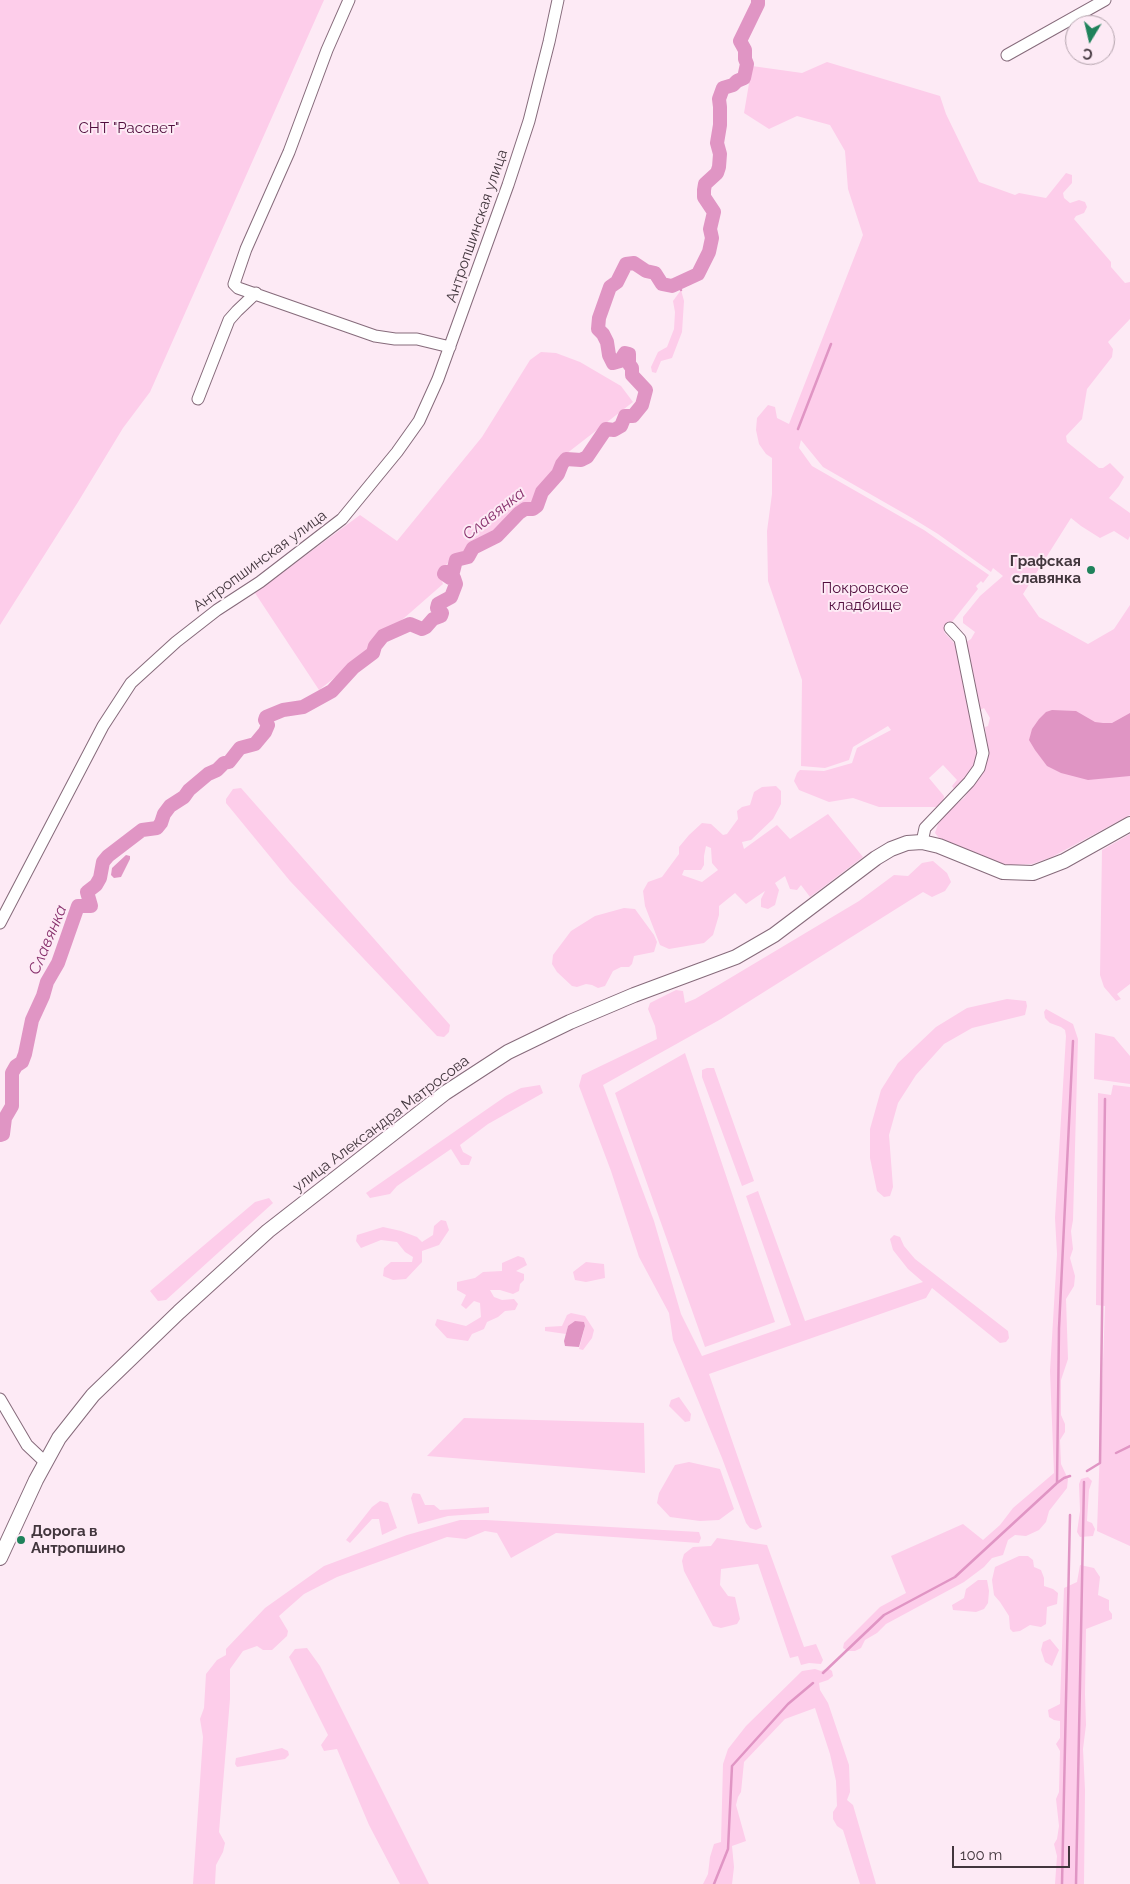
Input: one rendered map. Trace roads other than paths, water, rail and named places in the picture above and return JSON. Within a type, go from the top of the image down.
[{"type":"main road","points":[[922,842],[939,846],[1003,872],[1033,873],[1064,861],[1130,824]]},
{"type":"main road","name":"улица Александра Матросова","points":[[0,1558],[45,1462],[65,1430],[93,1395],[268,1231],[445,1093],[508,1052],[570,1022],[634,995],[736,957],[774,935],[876,858],[891,849],[907,843],[922,842]]},
{"type":"street","points":[[349,0],[289,152],[246,250],[234,284],[238,288],[375,336],[395,340],[417,339],[450,347]]},
{"type":"street","name":"Антропшинская улица","points":[[0,923],[103,726],[131,683],[176,642],[217,610],[260,582],[342,519],[397,452],[419,421],[438,379],[508,185],[526,130],[558,0]]},
{"type":"street","points":[[1007,55],[1105,0]]},
{"type":"street","points":[[198,399],[230,320],[237,310],[256,293]]},
{"type":"street","points":[[922,842],[925,828],[969,782],[979,768],[983,753],[960,639],[950,628]]},
{"type":"street","points":[[0,1399],[26,1445],[45,1462]]},
{"type":"waterway","name":"Славянка","points":[[0,1135],[3,1134],[5,1118],[12,1106],[12,1073],[16,1066],[22,1062],[32,1020],[47,982],[58,963],[78,906],[91,906],[87,892],[96,885],[100,878],[103,862],[108,856],[142,830],[157,828],[170,806],[184,797],[189,790],[208,774],[217,770],[224,763],[229,762],[240,748],[255,744],[268,725],[265,720],[266,717],[283,710],[303,707],[332,691],[353,668],[373,653],[375,646],[383,636],[410,624],[422,629],[433,619],[441,616],[442,613],[437,608],[438,604],[451,597],[456,584],[454,578],[444,574],[445,572],[453,572],[456,560],[468,557],[473,548],[497,536],[519,513],[525,509],[533,509],[537,506],[542,492],[558,474],[566,459],[581,460],[587,457],[606,429],[614,430],[621,426],[625,416],[633,416],[642,405],[646,390],[632,375],[629,354],[625,353],[620,361],[613,363],[609,355],[607,342],[598,329],[599,318],[610,287],[617,282],[626,264],[634,263],[646,271],[655,273],[662,284],[672,286],[698,274],[709,252],[712,238],[710,229],[714,212],[704,197],[704,190],[705,184],[717,173],[719,167],[720,154],[717,143],[720,125],[719,99],[723,88],[733,85],[744,78],[747,64],[745,50],[740,41],[758,4],[758,0]]},
{"type":"waterway","name":"Славянка","points":[[676,284],[681,290]]},
{"type":"waterway","points":[[798,429],[831,344]]},
{"type":"waterway","points":[[1057,1483],[1059,1328],[1073,1041]]},
{"type":"waterway","points":[[1087,1471],[1100,1463],[1105,1099]]},
{"type":"waterway","points":[[1116,1453],[1130,1446]]},
{"type":"waterway","points":[[823,1673],[884,1615],[955,1577],[1057,1483],[1070,1476]]},
{"type":"waterway","points":[[1076,1884],[1084,1482]]},
{"type":"waterway","points":[[1062,1884],[1070,1515]]},
{"type":"waterway","points":[[714,1884],[728,1849],[732,1766],[788,1704],[813,1683]]},
{"type":"place","name":"Графская славянка","points":[[1091,570]]},
{"type":"place","name":"Дорога в Антропшино","points":[[21,1540]]},
{"type":"park label","name":"СНТ \"Рассвет\"","points":[[129,128]]},
{"type":"park label","name":"Покровское кладбище","points":[[865,596]]}]
